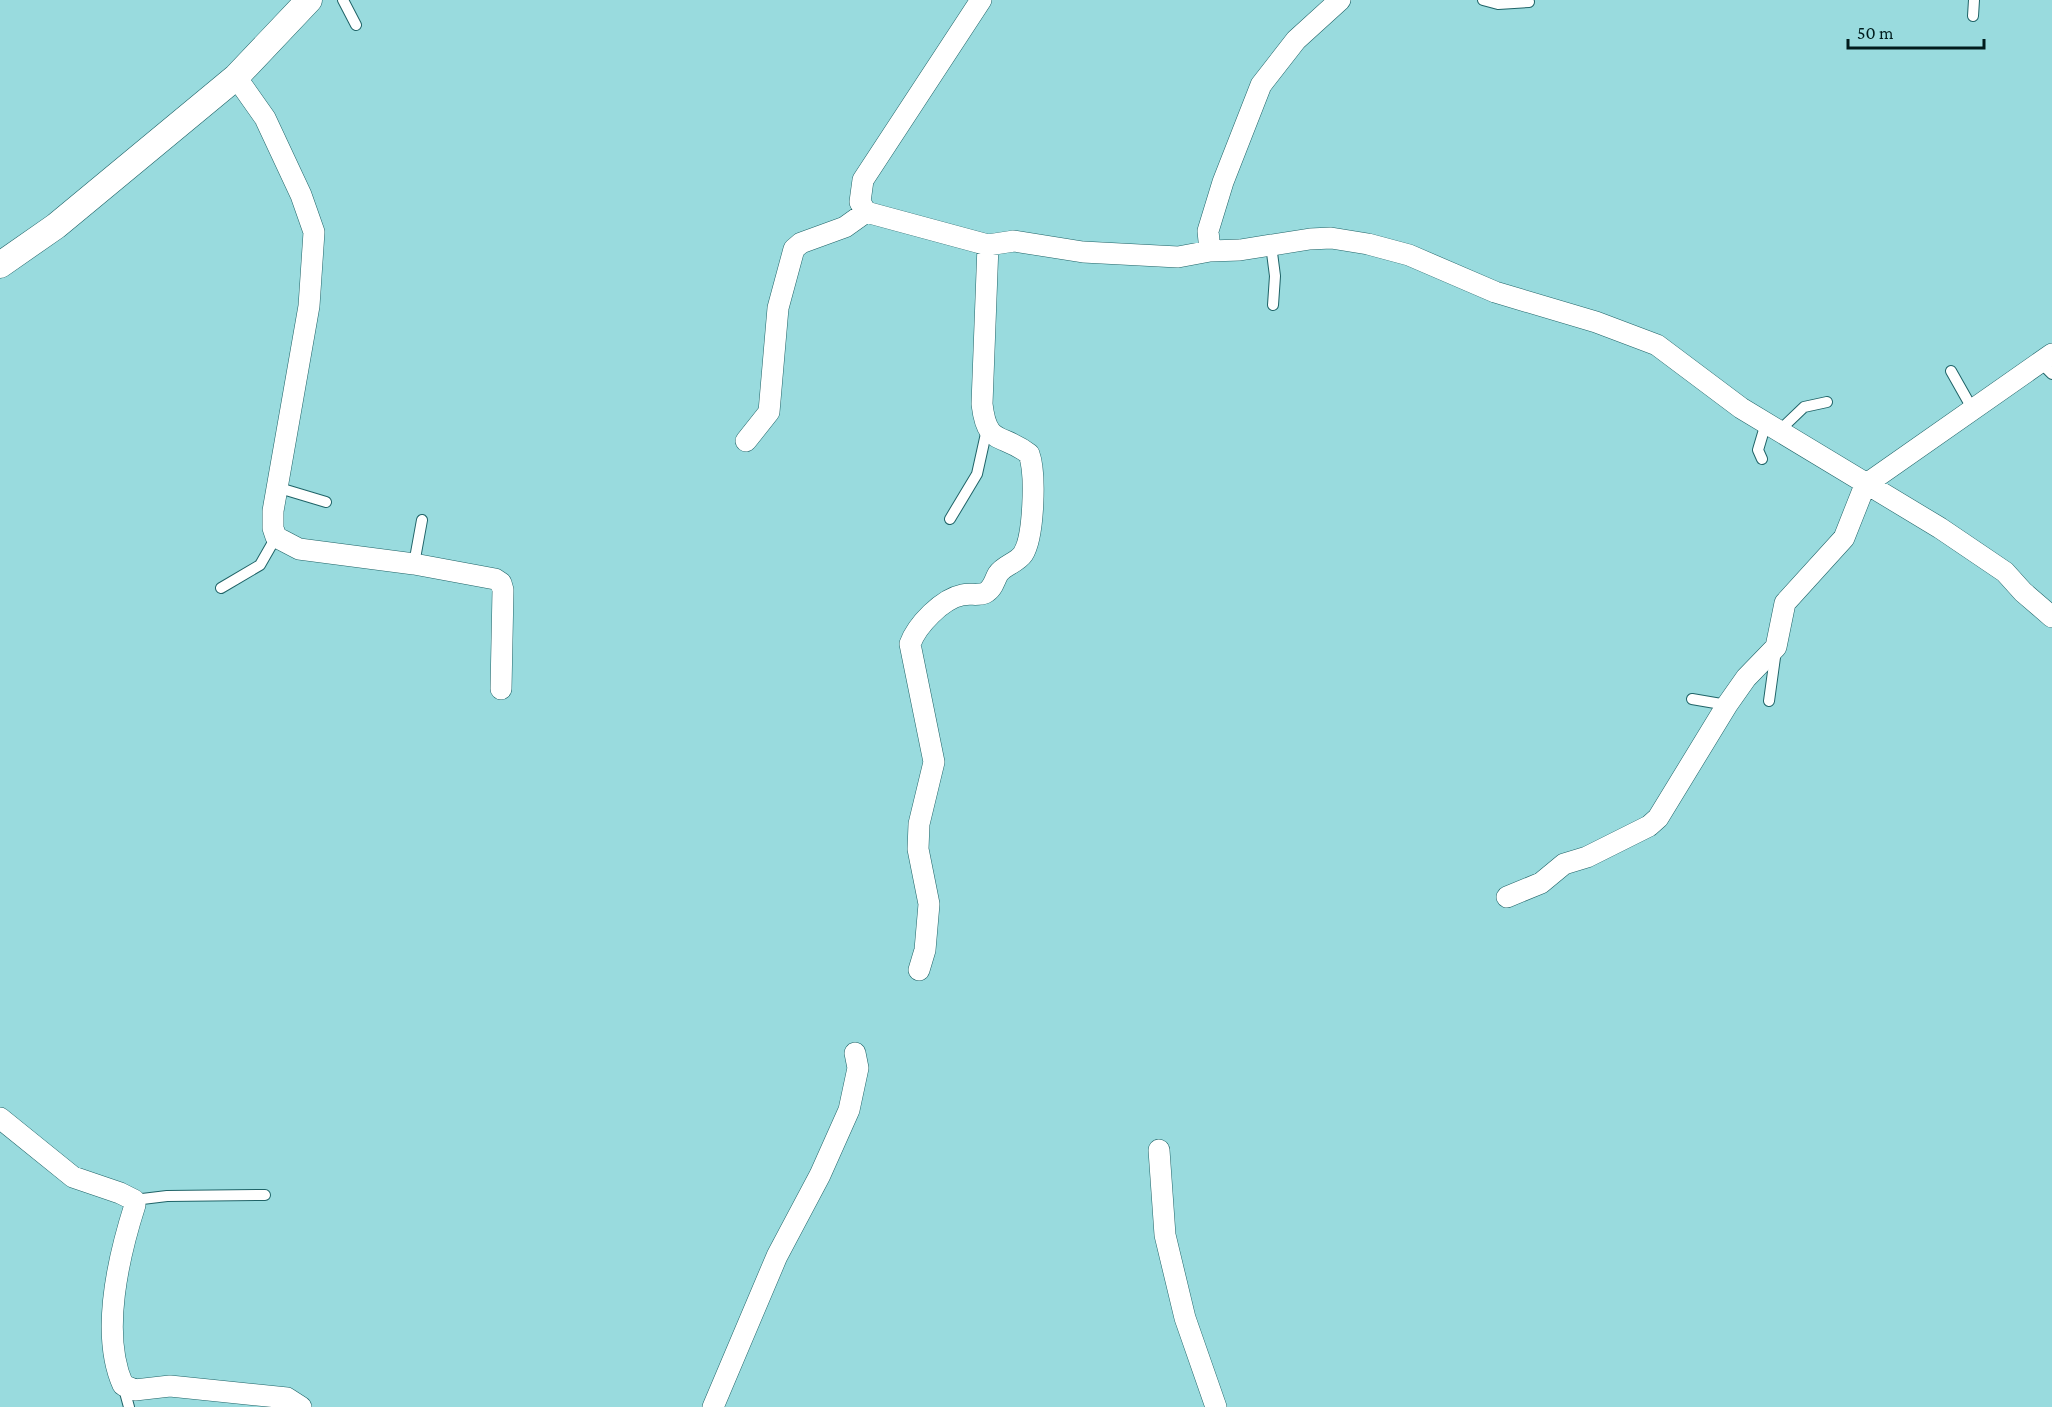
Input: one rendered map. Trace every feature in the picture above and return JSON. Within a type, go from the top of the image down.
[{"type":"street","points":[[0,265],[56,226],[236,77],[309,0]]},
{"type":"street","points":[[981,0],[863,180],[860,202],[866,212],[988,244],[1014,241],[1083,252],[1178,257],[1210,251],[1240,250],[1310,238],[1368,244],[1409,255],[1503,295],[1596,322],[1657,345],[1741,408],[1865,485],[1940,528],[2005,572],[2023,592],[2052,617]]},
{"type":"street","points":[[1210,251],[1208,231],[1216,204],[1261,85],[1296,40],[1340,0]]},
{"type":"street","points":[[236,77],[265,118],[301,195],[314,232],[309,306],[296,390],[276,487],[272,520],[276,537],[299,549],[414,564],[495,579],[501,583],[503,590],[501,689]]},
{"type":"street","points":[[746,441],[769,412],[778,308],[794,249],[801,243],[845,227],[866,212]]},
{"type":"street","points":[[919,970],[925,950],[928,904],[918,841],[934,762],[910,644],[918,628],[947,602],[961,595],[982,595],[989,590],[1005,567],[1022,556],[1026,547],[1032,506],[1033,464],[1029,454],[991,435],[987,429],[982,404],[988,244]]},
{"type":"street","points":[[1507,897],[1541,883],[1564,864],[1587,857],[1649,826],[1664,810],[1727,705],[1746,678],[1776,647],[1785,603],[1844,538],[1865,485],[1973,410],[2048,363]]},
{"type":"street","points":[[713,1407],[777,1256],[820,1175],[849,1110],[858,1068],[855,1053]]},
{"type":"street","points":[[0,1118],[28,1144],[73,1177],[134,1200],[135,1204],[121,1248],[115,1281],[113,1324],[117,1372],[123,1385],[135,1390],[170,1386],[287,1398],[301,1407]]},
{"type":"street","points":[[1159,1150],[1165,1235],[1185,1318],[1211,1405]]},
{"type":"lane","points":[[343,0],[356,25]]},
{"type":"lane","points":[[1483,0],[1498,4],[1529,2]]},
{"type":"lane","points":[[1973,16],[1974,0]]},
{"type":"lane","points":[[1271,245],[1275,276],[1273,305]]},
{"type":"lane","points":[[1951,371],[1973,410]]},
{"type":"lane","points":[[1762,459],[1758,450],[1773,427],[1804,407],[1827,402]]},
{"type":"lane","points":[[950,519],[976,474],[987,429]]},
{"type":"lane","points":[[276,487],[326,502]]},
{"type":"lane","points":[[414,564],[422,520]]},
{"type":"lane","points":[[221,588],[260,565],[276,537]]},
{"type":"lane","points":[[1768,701],[1775,671],[1776,647]]},
{"type":"lane","points":[[1692,699],[1727,705]]},
{"type":"lane","points":[[134,1200],[167,1196],[265,1195]]},
{"type":"lane","points":[[123,1385],[129,1407]]}]
